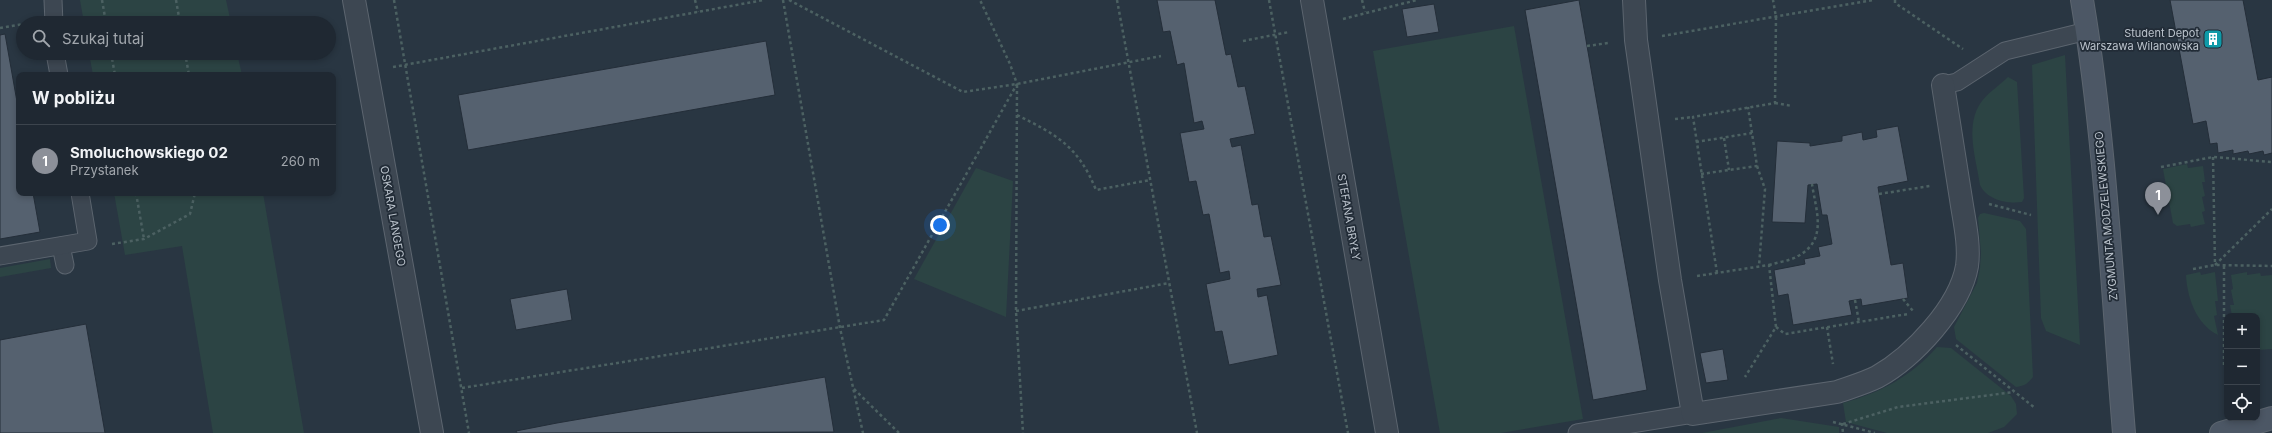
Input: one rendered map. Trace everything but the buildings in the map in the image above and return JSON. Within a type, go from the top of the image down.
[{"type":"street","name":"OSKARA LANGEGO","points":[[354,0],[432,433]]},
{"type":"street","name":"STEFANA BRYŁY","points":[[1312,0],[1387,433]]},
{"type":"street","points":[[1634,0],[1636,40],[1670,280],[1693,414],[1837,392],[1856,386],[1877,376],[1895,364],[1916,347],[1934,329],[1949,309],[1967,266],[1967,240],[1943,85]]},
{"type":"street","name":"ZYGMUNTA MODZELEWSKIEGO","points":[[2082,0],[2087,31],[2105,194],[2124,433]]},
{"type":"street","points":[[2221,433],[2272,418]]},
{"type":"lane","points":[[53,0],[54,16]]},
{"type":"lane","points":[[1943,85],[1957,82],[2005,51],[2022,45],[2087,31]]},
{"type":"lane","points":[[56,60],[58,72]]},
{"type":"lane","points":[[0,256],[88,241],[80,196]]},
{"type":"lane","points":[[61,246],[65,266]]},
{"type":"lane","points":[[1577,433],[1693,414]]},
{"type":"path","points":[[102,0],[105,16]]},
{"type":"path","points":[[176,0],[179,16]]},
{"type":"path","points":[[394,0],[470,433]]},
{"type":"path","points":[[695,0],[698,12]]},
{"type":"path","points":[[367,71],[764,0]]},
{"type":"path","points":[[783,0],[840,328],[863,433]]},
{"type":"path","points":[[789,0],[963,92],[1017,84],[1161,56]]},
{"type":"path","points":[[980,0],[1010,64],[1017,84],[1016,311],[1023,433]]},
{"type":"path","points":[[1117,0],[1197,433]]},
{"type":"path","points":[[1269,0],[1348,433]]},
{"type":"path","points":[[1362,0],[1365,12]]},
{"type":"path","points":[[1773,0],[1776,18],[1775,103]]},
{"type":"path","points":[[1587,46],[1636,40],[1776,18],[1873,0]]},
{"type":"path","points":[[1895,0],[1895,3],[1984,64]]},
{"type":"path","points":[[0,28],[16,25]]},
{"type":"path","points":[[112,60],[114,72]]},
{"type":"path","points":[[186,60],[188,72]]},
{"type":"path","points":[[462,388],[884,320],[1017,84]]},
{"type":"path","points":[[1717,273],[1693,117],[1775,103],[1792,106]]},
{"type":"path","points":[[1748,107],[1757,166],[1765,189],[1759,266]]},
{"type":"path","points":[[1016,115],[1050,132],[1076,153],[1087,170],[1096,190],[1150,180]]},
{"type":"path","points":[[1696,142],[1752,133]]},
{"type":"path","points":[[1724,138],[1729,170]]},
{"type":"path","points":[[2212,157],[2215,265]]},
{"type":"path","points":[[2162,166],[2212,157],[2272,162]]},
{"type":"path","points":[[1701,174],[1757,166]]},
{"type":"path","points":[[1879,194],[1958,182]]},
{"type":"path","points":[[1670,280],[1769,265],[1798,257],[1811,247],[1819,232],[1812,184]]},
{"type":"path","points":[[137,196],[144,239]]},
{"type":"path","points":[[113,244],[144,239],[190,214],[194,196]]},
{"type":"path","points":[[1986,203],[2031,215]]},
{"type":"path","points":[[2215,265],[2272,209]]},
{"type":"path","points":[[1724,410],[1776,327],[1769,265]]},
{"type":"path","points":[[2193,269],[2215,265],[2272,266]]},
{"type":"path","points":[[2224,265],[2224,349]]},
{"type":"path","points":[[1016,311],[1169,283]]},
{"type":"path","points":[[1776,327],[1785,334],[1915,313],[1903,299]]},
{"type":"path","points":[[1855,300],[1859,322]]},
{"type":"path","points":[[1934,329],[2035,408]]},
{"type":"path","points":[[853,389],[899,433]]},
{"type":"path","points":[[1842,424],[1898,407],[2014,392]]},
{"type":"green space","points":[[80,0],[226,0],[229,16],[83,16]]},
{"type":"green space","points":[[1514,26],[1583,419],[1501,433],[1440,433],[1373,51]]},
{"type":"green space","points":[[2065,55],[2080,345],[2046,331],[2041,318],[2032,65]]},
{"type":"green space","points":[[90,60],[239,60],[241,72],[92,72]]},
{"type":"green space","points":[[2008,77],[2017,82],[2024,198],[2022,202],[1998,200],[1983,190],[1980,185],[1974,152],[1972,131],[1977,110],[1982,101]]},
{"type":"green space","points":[[2187,164],[2188,168],[2203,166],[2205,182],[2202,182],[2205,196],[2202,197],[2205,211],[2202,212],[2205,224],[2191,227],[2190,224],[2177,226],[2173,223],[2163,169]]},
{"type":"green space","points":[[976,168],[1013,181],[1006,317],[914,279]]},
{"type":"green space","points":[[115,196],[264,196],[304,433],[213,433],[182,246],[125,255]]},
{"type":"green space","points":[[1984,213],[2020,221],[2026,229],[2033,377],[2026,384],[2019,387],[2016,387],[1956,339],[1954,327],[1977,283],[1981,253],[1978,218],[1980,214]]},
{"type":"green space","points":[[50,259],[51,268],[0,277],[0,268]]},
{"type":"green space","points":[[2200,272],[2201,275],[2215,272],[2218,301],[2215,301],[2217,315],[2214,316],[2218,335],[2210,330],[2198,317],[2188,292],[2186,275]]},
{"type":"green space","points":[[2247,272],[2247,275],[2260,273],[2261,276],[2272,275],[2272,349],[2260,350],[2260,313],[2231,313],[2230,305],[2234,305],[2231,290],[2233,289],[2231,275]]},
{"type":"green space","points":[[1937,347],[1951,348],[2011,396],[2016,404],[2017,414],[2004,427],[1988,433],[1887,433],[1846,422],[1843,403],[1882,389],[1906,375],[1917,367]]},
{"type":"green space","points":[[1781,418],[1839,427],[1839,433],[1702,433]]},
{"type":"place","name":"Student Depot Warszawa Wilanowska","points":[[2213,39]]},
{"type":"place","name":"Smoluchowskiego 02","points":[[2158,215]]}]
